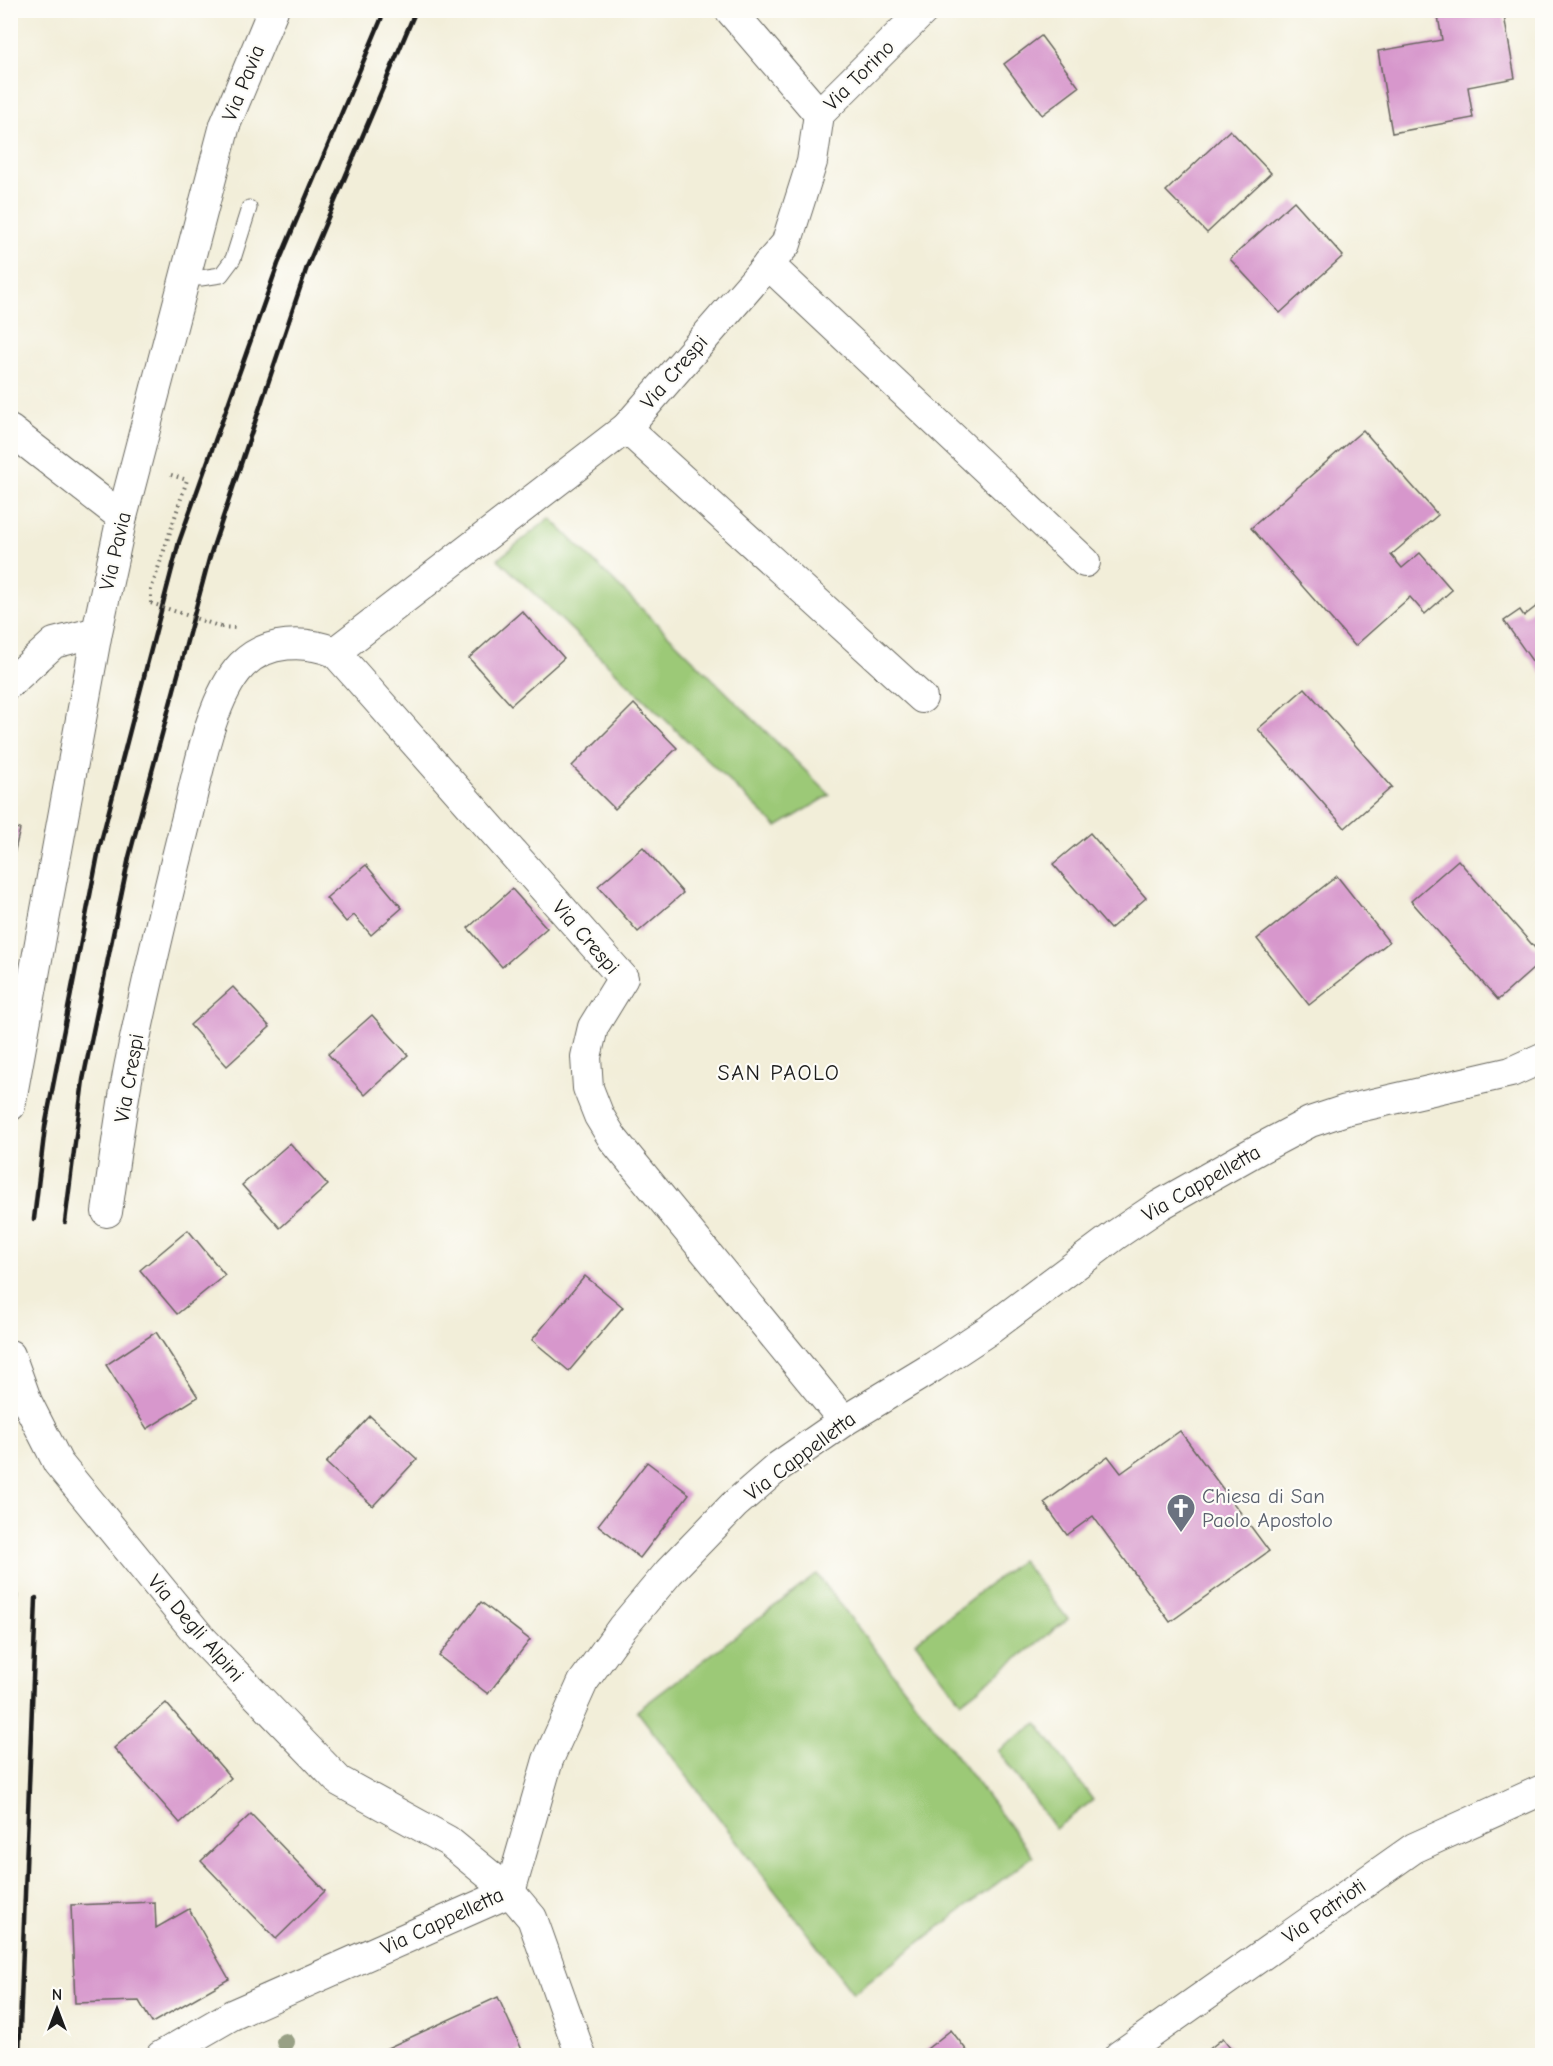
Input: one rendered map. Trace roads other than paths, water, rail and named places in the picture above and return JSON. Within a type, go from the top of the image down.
[{"type":"street","name":"Via Pavia","points":[[10,1106],[97,632],[122,517],[225,125],[273,10]]},
{"type":"street","points":[[730,10],[819,114]]},
{"type":"street","name":"Via Torino","points":[[819,114],[924,10]]},
{"type":"street","name":"Via Crespi","points":[[335,652],[626,428],[786,244],[812,162],[819,114]]},
{"type":"street","points":[[768,264],[1085,562]]},
{"type":"street","points":[[626,428],[922,698]]},
{"type":"street","points":[[10,430],[122,517]]},
{"type":"street","points":[[10,683],[54,643],[97,632]]},
{"type":"street","name":"Via Crespi","points":[[107,1212],[129,1070],[167,898],[207,739],[224,689],[243,664],[264,649],[293,644],[316,644],[335,652],[623,978],[593,1027],[586,1057],[588,1088],[598,1116],[613,1138],[844,1420]]},
{"type":"street","name":"Via Cappelletta","points":[[161,2055],[232,2015],[510,1892],[548,1760],[583,1682],[622,1628],[669,1572],[734,1505],[779,1466],[844,1420],[933,1367],[989,1330],[1117,1234],[1205,1178],[1310,1122],[1346,1110],[1511,1072],[1542,1058]]},
{"type":"street","name":"Via Degli Alpini","points":[[10,1355],[27,1402],[58,1463],[201,1638],[339,1781],[448,1842],[510,1892],[532,1918],[581,2055]]},
{"type":"street","name":"Via Patrioti","points":[[1119,2055],[1414,1848],[1542,1790]]},
{"type":"lane","points":[[185,277],[201,279],[221,275],[233,259],[249,208]]},
{"type":"railway","points":[[34,1219],[45,1127],[99,849],[179,542],[278,264],[385,10]]},
{"type":"railway","points":[[65,1222],[83,1080],[129,857],[209,559],[307,267],[416,10]]},
{"type":"railway","points":[[10,1748],[16,1595]]},
{"type":"railway","points":[[19,2056],[36,1598]]},
{"type":"place","name":"Chiesa di San Paolo Apostolo","points":[[1181,1534]]},
{"type":"district","name":"SAN PAOLO","points":[[779,1073]]}]
